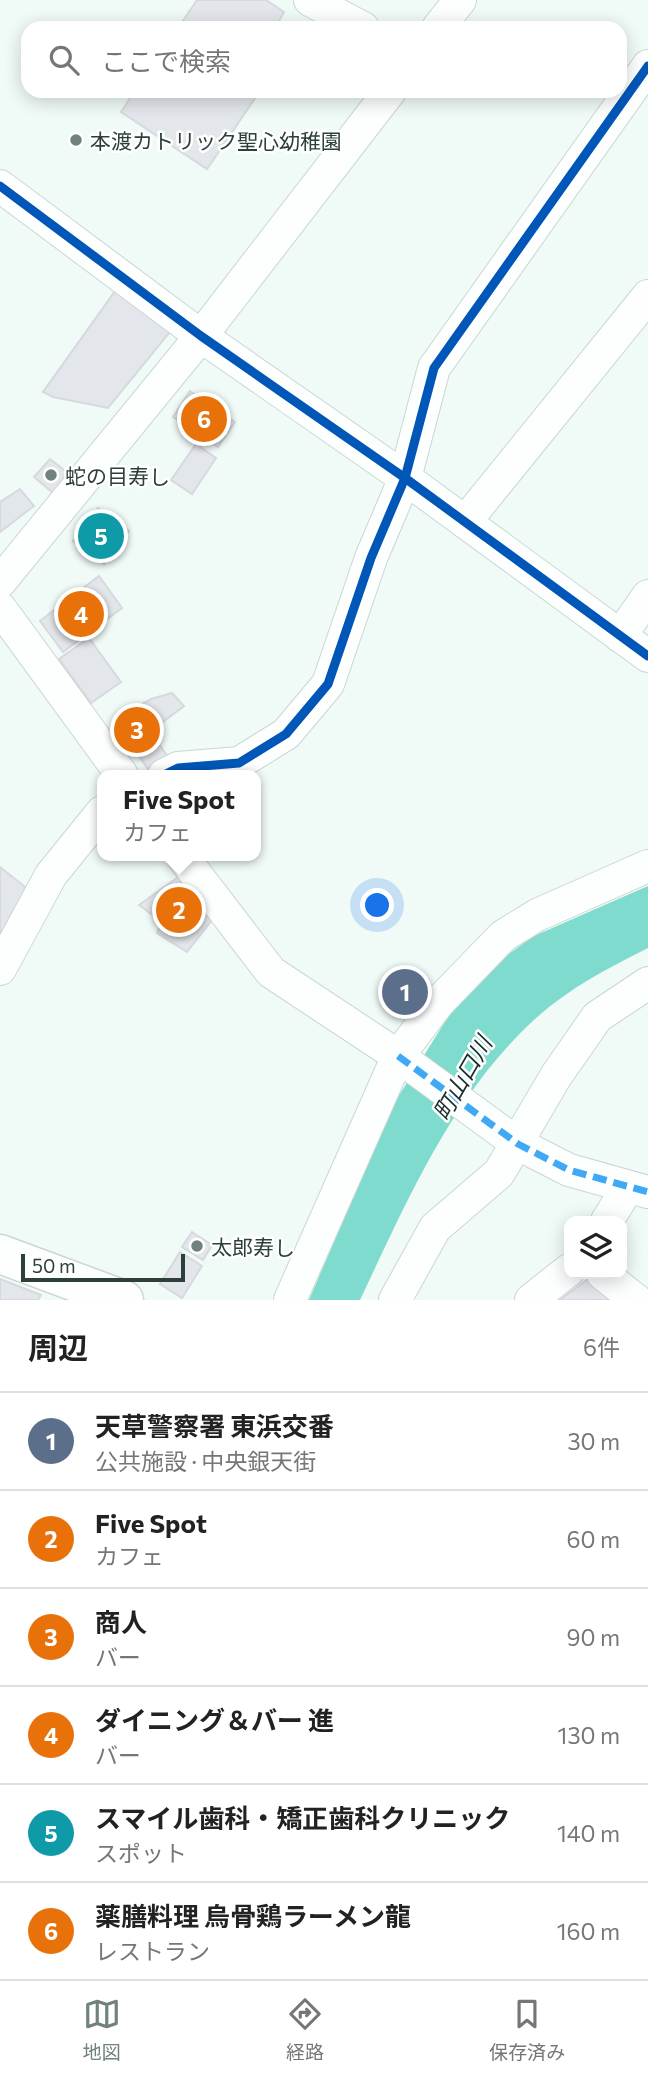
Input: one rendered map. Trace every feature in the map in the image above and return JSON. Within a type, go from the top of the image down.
[{"type":"main road","points":[[0,1254],[124,1300]]},
{"type":"street","points":[[310,0],[350,21]]},
{"type":"street","points":[[444,21],[460,0]]},
{"type":"street","points":[[174,770],[239,762],[286,734],[328,684],[371,558],[405,478],[434,368],[643,85]]},
{"type":"street","points":[[0,582],[201,336],[385,98]]},
{"type":"street","points":[[0,186],[201,336],[405,478],[648,656]]},
{"type":"street","points":[[465,522],[648,296]]},
{"type":"street","points":[[620,636],[648,596]]},
{"type":"street","points":[[0,608],[118,770]]},
{"type":"street","points":[[0,969],[51,875],[97,818]]},
{"type":"street","points":[[186,861],[271,972],[402,1060],[467,1110],[518,1144],[569,1170],[638,1190],[612,1216]]},
{"type":"street","points":[[290,1300],[402,1060],[439,1002],[503,936],[537,915],[648,866]]},
{"type":"street","points":[[395,1300],[435,1228],[499,1174],[556,1076],[597,1017],[648,983]]},
{"type":"street","points":[[531,1300],[564,1274]]},
{"type":"street","points":[[609,1279],[636,1300]]},
{"type":"water","name":"町山口川","points":[[648,886],[648,948],[603,971],[561,998],[535,1019],[479,1081],[434,1151],[360,1300],[309,1300],[393,1105],[448,1017],[503,958],[534,936]]},
{"type":"building","points":[[197,0],[266,0],[284,12],[279,21],[183,21]]},
{"type":"building","points":[[130,98],[255,98],[207,169],[121,112]]},
{"type":"building","points":[[118,287],[174,327],[108,408],[53,397],[43,392]]},
{"type":"building","points":[[190,391],[235,422],[218,447],[173,417]]},
{"type":"building","points":[[196,444],[216,458],[192,494],[171,480]]},
{"type":"building","name":"蛇の目寿し","points":[[50,459],[68,473],[53,493],[34,477]]},
{"type":"building","points":[[20,489],[34,506],[0,532],[0,502]]},
{"type":"building","points":[[98,508],[129,531],[104,564],[73,541]]},
{"type":"building","points":[[99,576],[122,608],[63,652],[40,621]]},
{"type":"building","points":[[89,638],[121,682],[91,703],[59,659]]},
{"type":"building","points":[[172,693],[184,706],[119,755],[109,738],[133,721],[129,711],[151,699]]},
{"type":"building","points":[[156,740],[174,765],[163,770],[149,770],[139,756]]},
{"type":"building","points":[[0,867],[29,890],[0,937]]},
{"type":"building","points":[[184,873],[216,915],[187,952],[157,933],[162,922],[139,905]]},
{"type":"building","points":[[403,976],[420,989],[405,1010],[391,995]]},
{"type":"building","name":"太郎寿し","points":[[192,1232],[212,1245],[203,1260],[182,1247]]},
{"type":"building","points":[[180,1252],[202,1266],[182,1298],[160,1284]]},
{"type":"building","points":[[0,1279],[41,1295],[38,1300],[0,1300]]},
{"type":"building","points":[[588,1279],[613,1300],[560,1300]]},
{"type":"marked path","points":[[398,1056],[518,1144],[569,1170],[648,1192]]},
{"type":"cycle path","points":[[627,96],[648,66]]},
{"type":"cycle path","points":[[174,770],[239,763],[286,734],[328,684],[371,558],[405,478],[434,368],[625,98]]},
{"type":"cycle path","points":[[0,186],[201,336],[405,478],[648,656]]},
{"type":"place","name":"本渡カトリック聖心幼稚園","points":[[76,140]]},
{"type":"place","name":"薬膳料理 烏骨鶏ラーメン龍","points":[[204,419]]},
{"type":"place","name":"蛇の目寿し","points":[[51,475]]},
{"type":"place","name":"スマイル歯科・矯正歯科クリニック","points":[[101,536]]},
{"type":"place","name":"ダイニング＆バー 進","points":[[81,614]]},
{"type":"place","name":"商人","points":[[137,730]]},
{"type":"place","name":"Five Spot","points":[[179,910]]},
{"type":"place","name":"天草警察署 東浜交番","points":[[405,992]]},
{"type":"place","name":"太郎寿し","points":[[197,1246]]}]
